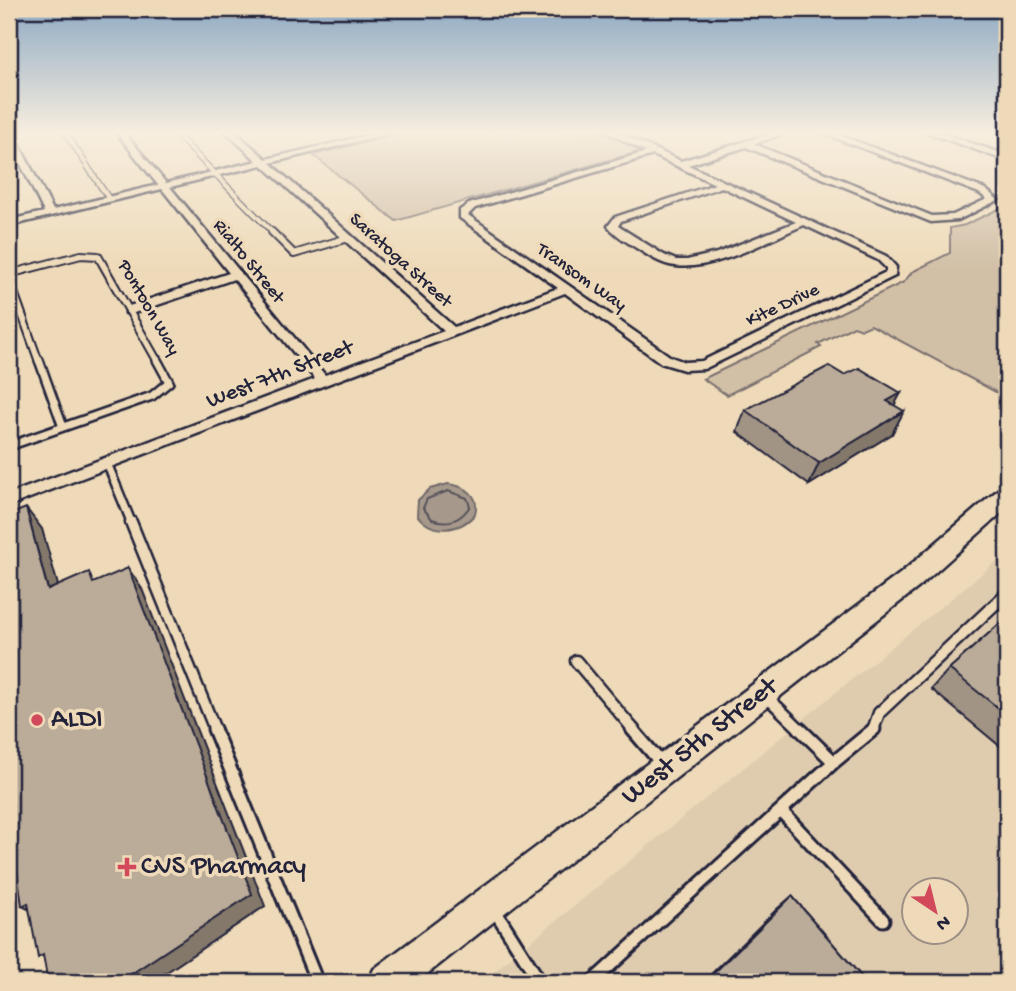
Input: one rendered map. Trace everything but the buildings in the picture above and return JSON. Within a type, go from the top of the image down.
[{"type":"main road","name":"West 5th Street","points":[[387,982],[910,580],[1005,501]]},
{"type":"street","points":[[32,178],[50,213]]},
{"type":"street","name":"Rialto Street","points":[[158,178],[323,381]]},
{"type":"street","points":[[9,223],[194,178]]},
{"type":"street","name":"Saratoga Street","points":[[282,178],[453,332]]},
{"type":"street","name":"Transom Way","points":[[566,178],[472,206],[463,212],[467,220],[666,360],[684,366]]},
{"type":"street","points":[[711,178],[803,222]]},
{"type":"street","points":[[831,178],[925,217],[943,220],[955,218],[991,202],[992,197],[982,191],[948,178]]},
{"type":"street","points":[[723,184],[615,222],[613,226],[618,232],[666,259],[685,264],[705,261],[803,222]]},
{"type":"street","name":"Kite Drive","points":[[684,366],[704,365],[886,278],[893,270],[882,258],[803,222]]},
{"type":"street","points":[[129,308],[236,275]]},
{"type":"street","name":"West 7th Street","points":[[9,500],[566,289]]},
{"type":"lane","points":[[95,178],[109,199]]},
{"type":"lane","points":[[220,178],[294,254],[348,238]]},
{"type":"lane","name":"Pontoon Way","points":[[9,276],[80,255],[93,254],[101,258],[169,378],[166,387],[160,392],[63,427]]},
{"type":"lane","points":[[9,276],[63,427],[9,446]]},
{"type":"lane","points":[[107,463],[317,982]]},
{"type":"lane","points":[[592,982],[834,762],[873,731],[879,713],[1007,593]]},
{"type":"lane","points":[[576,661],[666,768]]},
{"type":"lane","points":[[763,694],[834,762]]},
{"type":"lane","points":[[781,811],[883,920]]},
{"type":"lane","points":[[490,903],[540,982]]},
{"type":"shaded area","points":[[342,178],[545,178],[396,221]]},
{"type":"shaded area","points":[[1007,205],[1007,398],[871,325],[862,329],[854,326],[818,344],[821,347],[727,395],[703,379],[904,282],[912,272],[950,253],[950,228],[965,225]]},
{"type":"shaded area","points":[[1007,549],[1007,982],[481,982],[996,562]]},
{"type":"water","points":[[448,484],[466,489],[470,493],[475,502],[475,514],[454,528],[430,526],[417,515],[418,500],[430,489]]},
{"type":"place","name":"ALDI","points":[[37,720]]},
{"type":"place","name":"CVS Pharmacy","points":[[127,867]]}]
